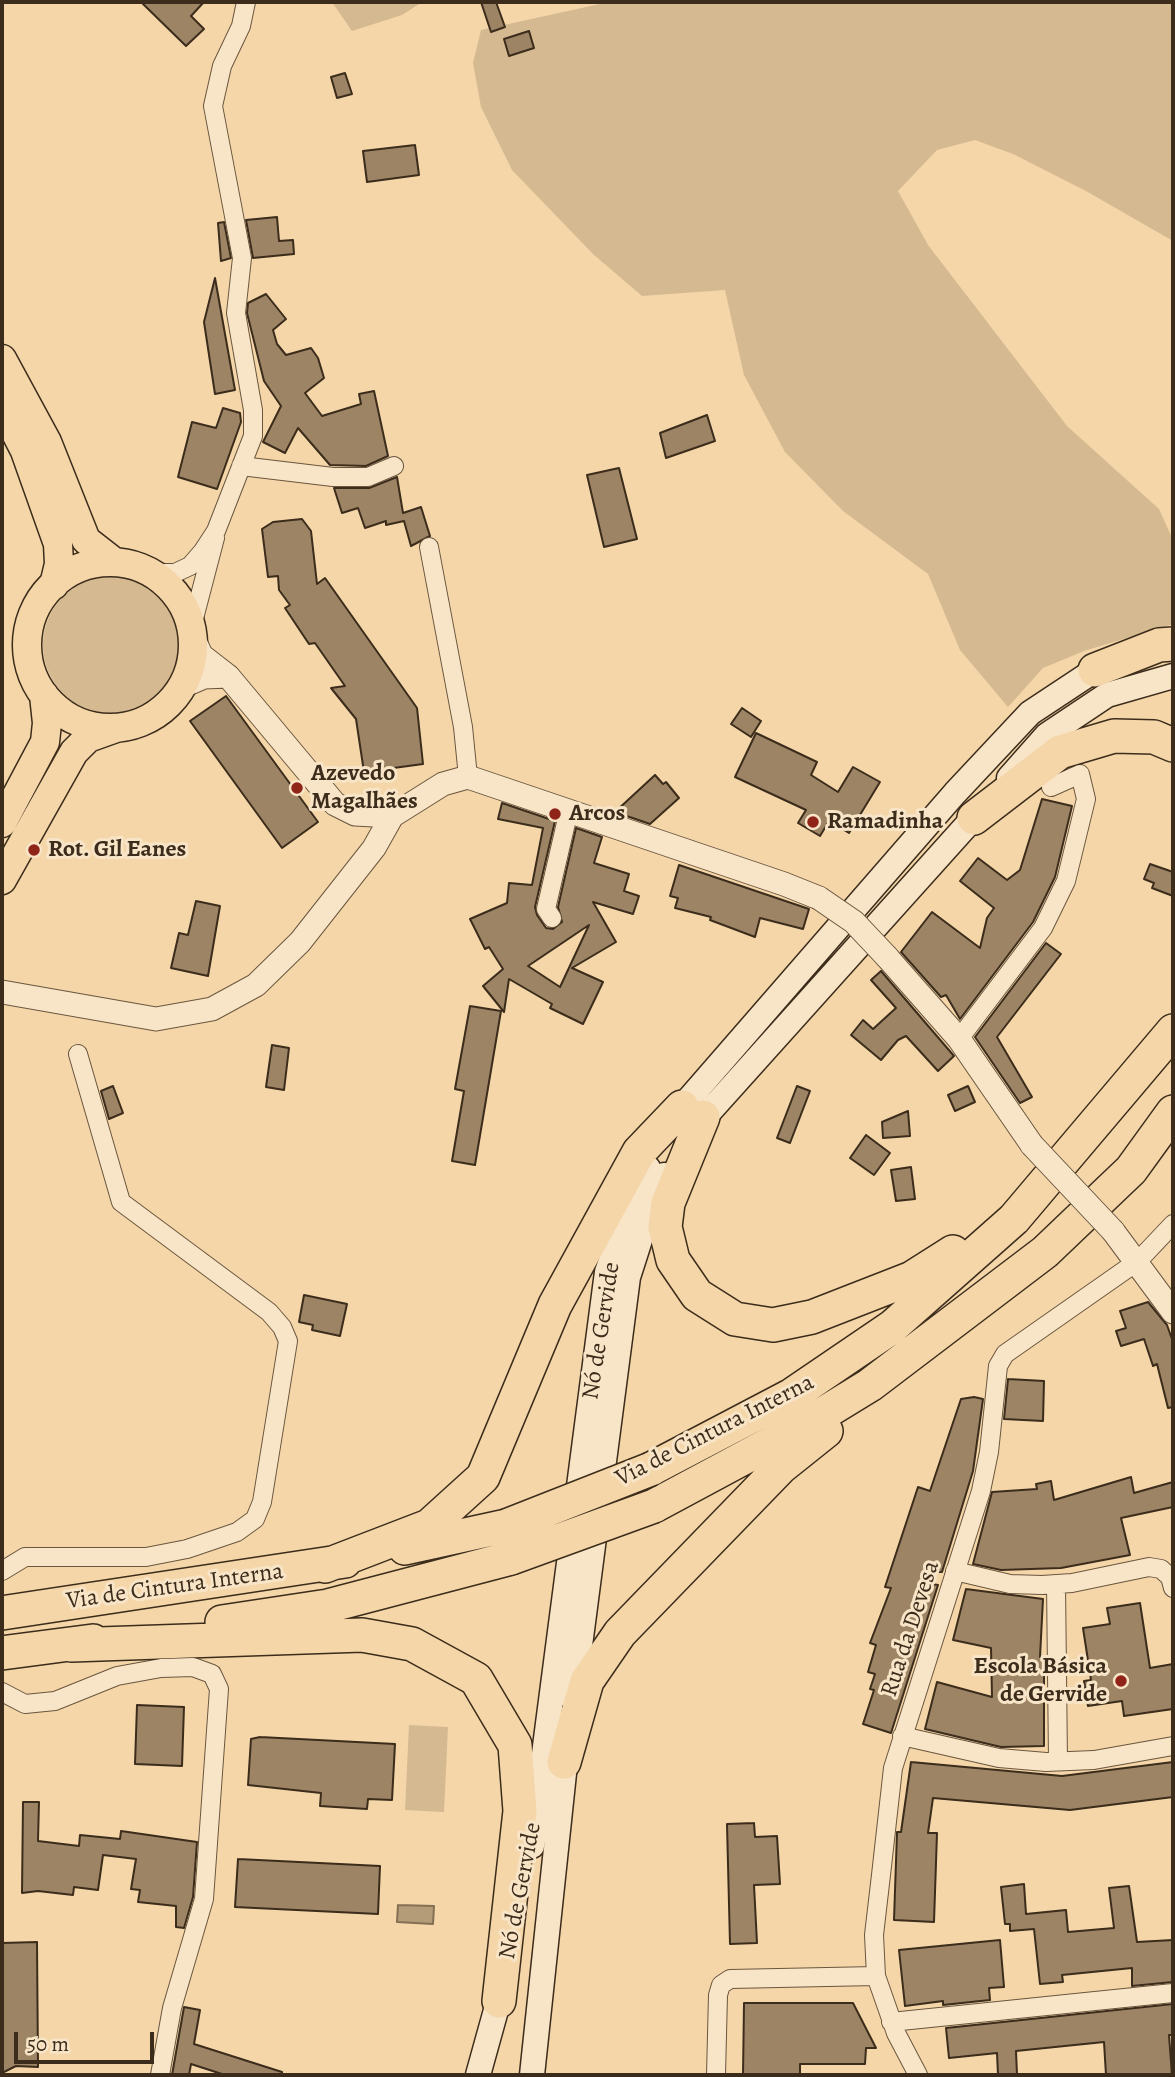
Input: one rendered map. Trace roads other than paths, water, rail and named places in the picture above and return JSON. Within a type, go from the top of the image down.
[{"type":"highway","points":[[1094,670],[1159,645],[1173,644]]},
{"type":"highway","points":[[974,818],[1060,752],[1114,736],[1154,737],[1173,745]]},
{"type":"highway","name":"Via de Cintura Interna","points":[[2,1613],[509,1542],[792,1395],[892,1327],[1014,1220],[1173,1031]]},
{"type":"highway","points":[[693,1112],[668,1203],[665,1227],[673,1260],[697,1295],[735,1319],[772,1325],[812,1317],[912,1278],[962,1246],[1014,1220]]},
{"type":"highway","points":[[325,1566],[429,1526],[484,1477],[555,1305],[639,1152],[693,1112]]},
{"type":"highway","name":"Via de Cintura Interna","points":[[17,1651],[328,1606],[509,1542],[654,1506],[803,1426],[870,1385],[1045,1252],[1131,1170],[1173,1112]]},
{"type":"highway","points":[[1131,1170],[1173,1131]]},
{"type":"highway","points":[[564,1762],[587,1681],[620,1633],[781,1467],[835,1424],[870,1385]]},
{"type":"highway","points":[[71,1645],[362,1635],[412,1644],[476,1679],[515,1745],[520,1811],[499,2001]]},
{"type":"main road","points":[[2,359],[47,442],[86,540],[113,561],[152,573],[170,587],[183,605],[192,631],[192,662],[183,686],[166,707],[143,721],[88,738],[74,752],[2,880]]},
{"type":"main road","points":[[2,406],[25,452],[58,544],[59,564],[54,585]]},
{"type":"main road","points":[[113,561],[80,567],[54,585],[43,596],[31,620],[27,646],[32,672],[44,695],[58,710],[76,721],[96,727],[116,728]]},
{"type":"main road","name":"Nó de Gervide","points":[[478,2075],[499,2001],[528,1877],[607,1272],[637,1186],[693,1112],[955,793],[1030,713],[1094,670],[1173,655]]},
{"type":"main road","name":"Nó de Gervide","points":[[532,2075],[564,1762],[628,1277],[655,1193],[693,1112],[974,818],[1047,735],[1107,695],[1173,676]]},
{"type":"main road","points":[[2,823],[44,742],[47,723],[44,695]]},
{"type":"street","points":[[246,2],[241,26],[222,66],[213,106],[242,258],[236,313],[253,410],[253,436],[216,531],[192,631],[201,655],[228,676],[335,804],[355,814],[391,816]]},
{"type":"street","points":[[241,466],[333,477],[368,477],[394,466]]},
{"type":"street","points":[[152,573],[175,573],[190,566],[216,531]]},
{"type":"street","points":[[429,547],[463,727],[468,777]]},
{"type":"street","points":[[183,686],[204,677],[228,676]]},
{"type":"street","points":[[959,1039],[1043,928],[1066,881],[1086,799],[1080,774],[1051,787]]},
{"type":"street","points":[[2,992],[156,1019],[212,1009],[256,985],[300,942],[374,848],[391,816],[443,784],[468,777],[784,884],[819,898],[854,922],[959,1039],[1031,1145],[1113,1231],[1171,1304]]},
{"type":"street","points":[[552,918],[546,909],[569,810]]},
{"type":"street","points":[[2,1571],[25,1557],[146,1557],[187,1549],[237,1532],[256,1519],[262,1502],[288,1341],[282,1327],[269,1312],[121,1202],[78,1054]]},
{"type":"street","name":"Rua da Devesa","points":[[918,2075],[891,2021],[876,1976],[874,1935],[882,1861],[893,1768],[981,1491],[998,1366],[1005,1354],[1138,1261],[1173,1224]]},
{"type":"street","points":[[955,1571],[1010,1584],[1056,1584],[1149,1567],[1161,1569],[1170,1577],[1173,1588]]},
{"type":"street","points":[[1056,1584],[1058,1761]]},
{"type":"street","points":[[2,1692],[25,1704],[55,1701],[117,1676],[193,1667],[212,1674],[219,1689],[204,1899],[172,2008],[160,2075]]},
{"type":"street","points":[[902,1736],[999,1758],[1058,1761],[1094,1760],[1173,1746]]},
{"type":"street","points":[[716,2075],[721,1985],[742,1977],[876,1976]]},
{"type":"street","points":[[891,2021],[1173,1993]]},
{"type":"place","name":"Azevedo Magalhães","points":[[297,788]]},
{"type":"place","name":"Arcos","points":[[555,814]]},
{"type":"place","name":"Ramadinha","points":[[813,822]]},
{"type":"place","name":"Rot. Gil Eanes","points":[[34,850]]},
{"type":"place","name":"Escola Básica de Gervide","points":[[1121,1681]]}]
